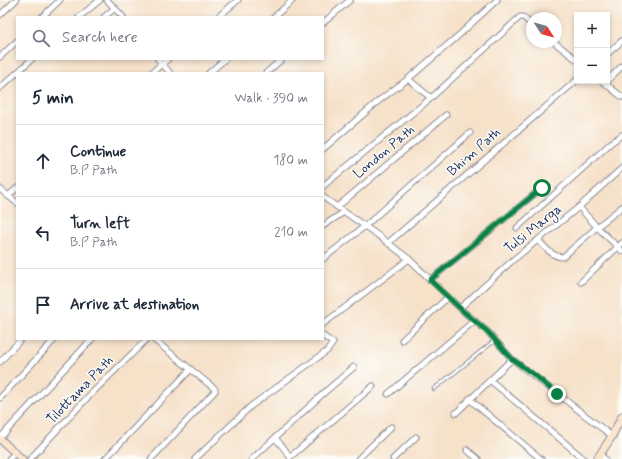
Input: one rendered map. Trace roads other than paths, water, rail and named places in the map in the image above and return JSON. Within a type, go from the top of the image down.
[{"type":"street","points":[[0,15],[16,0]]},
{"type":"street","points":[[43,16],[60,0]]},
{"type":"street","points":[[80,16],[100,0]]},
{"type":"street","points":[[219,16],[238,0]]},
{"type":"street","points":[[275,16],[293,0]]},
{"type":"street","points":[[324,23],[350,0]]},
{"type":"street","points":[[324,149],[381,99],[408,79],[497,0]]},
{"type":"street","points":[[105,16],[112,3],[122,16]]},
{"type":"street","points":[[324,185],[431,98],[520,17],[523,17],[526,20]]},
{"type":"street","points":[[610,51],[622,40]]},
{"type":"street","points":[[0,57],[16,41]]},
{"type":"street","points":[[562,48],[574,58]]},
{"type":"street","points":[[18,72],[31,60]]},
{"type":"street","points":[[159,60],[169,72]]},
{"type":"street","points":[[152,72],[167,60]]},
{"type":"street","points":[[210,72],[224,60]]},
{"type":"street","points":[[267,72],[281,60]]},
{"type":"street","points":[[610,77],[622,66]]},
{"type":"street","points":[[0,88],[16,74]]},
{"type":"street","points":[[408,79],[431,98]]},
{"type":"street","name":"Bhim Path","points":[[388,243],[574,83]]},
{"type":"street","points":[[608,84],[622,97]]},
{"type":"street","name":"London Path","points":[[337,207],[446,115]]},
{"type":"street","points":[[324,258],[365,226],[470,133]]},
{"type":"street","points":[[517,228],[622,134]]},
{"type":"street","name":"Tulsi Marga","points":[[460,308],[513,260],[579,207],[622,168]]},
{"type":"street","points":[[430,280],[542,188]]},
{"type":"street","points":[[0,189],[16,203]]},
{"type":"street","points":[[8,196],[16,189]]},
{"type":"street","points":[[324,198],[409,259],[448,297],[488,332],[512,359],[612,436]]},
{"type":"street","points":[[579,207],[597,227],[621,247],[581,282]]},
{"type":"street","points":[[538,240],[554,255],[563,257],[622,207]]},
{"type":"street","points":[[324,225],[344,212]]},
{"type":"street","points":[[324,323],[409,259]]},
{"type":"street","points":[[402,340],[448,297]]},
{"type":"street","points":[[388,394],[474,321]]},
{"type":"street","points":[[195,459],[251,406],[326,351],[333,344],[324,337]]},
{"type":"street","points":[[0,362],[20,340]]},
{"type":"street","points":[[0,398],[54,340]]},
{"type":"street","points":[[22,459],[0,439],[91,340]]},
{"type":"street","name":"Tilottama Path","points":[[30,459],[88,397],[146,340]]},
{"type":"street","points":[[151,459],[215,391],[215,387],[154,340]]},
{"type":"street","points":[[456,413],[512,359]]},
{"type":"street","points":[[252,459],[354,367]]},
{"type":"street","points":[[105,459],[191,369]]},
{"type":"street","points":[[490,380],[584,459]]},
{"type":"street","points":[[275,438],[283,447],[289,458],[373,386]]},
{"type":"street","points":[[469,399],[541,459]]},
{"type":"street","points":[[600,458],[621,421]]},
{"type":"street","points":[[358,459],[391,427]]},
{"type":"street","points":[[393,459],[416,437]]},
{"type":"street","points":[[467,450],[478,459]]},
{"type":"street","points":[[9,459],[15,453]]},
{"type":"lane","points":[[434,389],[495,340]]}]
